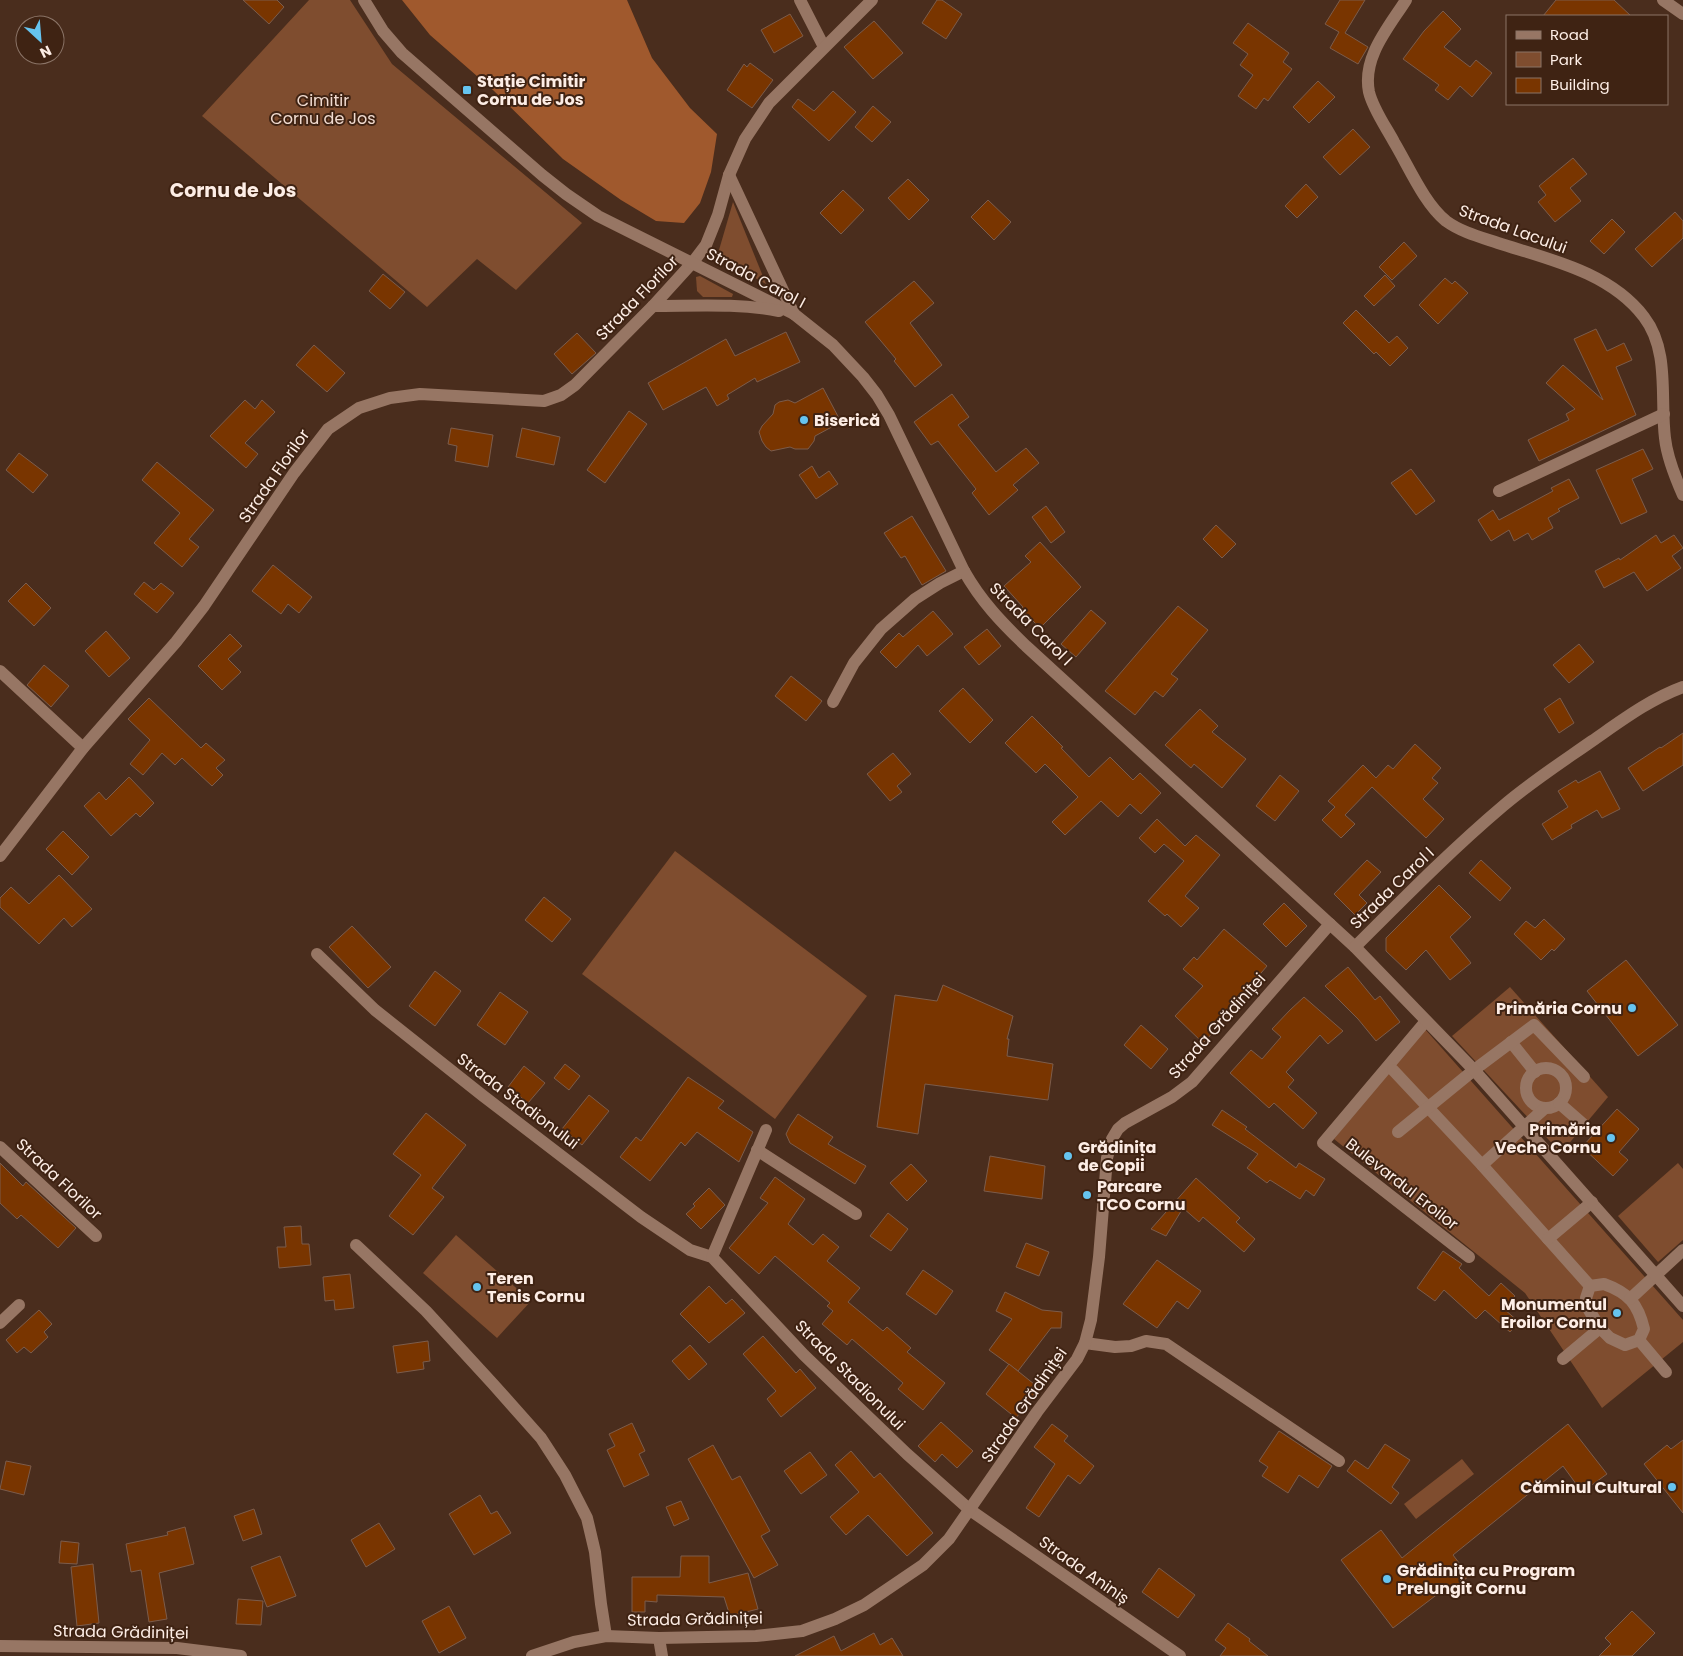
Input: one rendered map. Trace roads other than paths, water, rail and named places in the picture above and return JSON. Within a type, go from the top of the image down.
[{"type":"street","name":"Strada Carol I","points":[[364,0],[383,32],[402,53],[566,194],[598,216],[794,314],[833,345],[863,377],[889,415],[964,571],[977,593],[990,609],[1026,646],[1355,947],[1431,871],[1505,804],[1556,765],[1634,712],[1683,686]]},
{"type":"street","points":[[800,0],[824,47]]},
{"type":"street","name":"Strada Florilor","points":[[0,856],[83,748],[176,642],[204,606],[294,473],[328,429],[359,408],[390,398],[420,394],[544,401],[560,395],[575,385],[653,306],[706,245],[718,215],[729,175],[745,139],[763,111],[872,0]]},
{"type":"street","name":"Strada Lacului","points":[[1406,0],[1374,52],[1368,72],[1369,92],[1377,111],[1422,190],[1433,207],[1445,220],[1456,228],[1575,269],[1604,282],[1632,303],[1645,318],[1654,334],[1660,354],[1665,438],[1672,468],[1683,495]]},
{"type":"street","points":[[1663,0],[1683,14]]},
{"type":"street","points":[[729,175],[794,314]]},
{"type":"street","points":[[653,306],[754,307],[794,314]]},
{"type":"street","points":[[1499,491],[1664,414]]},
{"type":"street","points":[[833,702],[854,662],[881,629],[915,599],[964,571]]},
{"type":"street","points":[[0,671],[83,748]]},
{"type":"street","name":"Strada Grădiniței","points":[[532,1656],[574,1642],[606,1636],[659,1638],[765,1635],[802,1631],[835,1619],[864,1605],[922,1565],[949,1539],[1037,1412],[1077,1359],[1085,1343],[1098,1266],[1107,1158],[1112,1139],[1118,1129],[1125,1123],[1172,1097],[1192,1082],[1330,924]]},
{"type":"street","points":[[1355,947],[1474,1070],[1683,1306]]},
{"type":"street","name":"Strada Stadionului","points":[[317,954],[375,1010],[641,1217],[690,1250],[712,1257],[804,1355],[907,1454],[970,1510]]},
{"type":"street","name":"Bulevardul Eroilor","points":[[1426,1021],[1323,1143],[1469,1257]]},
{"type":"street","points":[[1398,1132],[1474,1070],[1534,1025],[1584,1077]]},
{"type":"street","points":[[1511,1042],[1535,1072]]},
{"type":"street","points":[[1548,1069],[1560,1074],[1564,1080],[1566,1091],[1560,1103],[1552,1108],[1545,1108],[1536,1106],[1531,1101],[1527,1094],[1527,1082],[1535,1072],[1548,1069]]},
{"type":"street","points":[[1393,1070],[1482,1165],[1590,1286]]},
{"type":"street","points":[[1560,1103],[1583,1124]]},
{"type":"street","points":[[1482,1165],[1545,1108]]},
{"type":"street","points":[[712,1257],[766,1130]]},
{"type":"street","name":"Strada Florilor","points":[[0,1146],[96,1236]]},
{"type":"street","points":[[757,1150],[856,1214]]},
{"type":"street","points":[[1548,1239],[1592,1202]]},
{"type":"street","points":[[356,1245],[426,1311],[493,1384],[541,1438],[565,1475],[588,1518],[595,1552],[600,1604],[606,1636]]},
{"type":"street","points":[[1630,1299],[1683,1250]]},
{"type":"street","points":[[1604,1284],[1620,1290],[1630,1299],[1640,1314],[1644,1329],[1638,1340],[1625,1345],[1610,1338],[1600,1328],[1587,1304],[1586,1298],[1590,1286],[1604,1284]]},
{"type":"street","points":[[0,1323],[19,1305]]},
{"type":"street","points":[[1563,1359],[1600,1328]]},
{"type":"street","points":[[1638,1340],[1666,1372]]},
{"type":"street","points":[[1085,1343],[1115,1347],[1131,1346],[1146,1341],[1166,1344],[1339,1461]]},
{"type":"street","name":"Strada Aniniș","points":[[970,1510],[1180,1656]]},
{"type":"street","points":[[659,1638],[662,1656]]},
{"type":"street","name":"Strada Grădiniței","points":[[0,1646],[177,1648],[240,1656]]},
{"type":"place","name":"Stație Cimitir Cornu de Jos","points":[[467,90]]},
{"type":"place","name":"Biserică","points":[[804,420]]},
{"type":"place","name":"Primăria Cornu","points":[[1632,1008]]},
{"type":"place","name":"Primăria Veche Cornu","points":[[1611,1138]]},
{"type":"place","name":"Grădinița de Copii","points":[[1068,1156]]},
{"type":"place","name":"Parcare TCO Cornu","points":[[1087,1195]]},
{"type":"place","name":"Teren Tenis Cornu","points":[[477,1287]]},
{"type":"place","name":"Monumentul Eroilor Cornu","points":[[1617,1313]]},
{"type":"place","name":"Căminul Cultural","points":[[1672,1487]]},
{"type":"place","name":"Grădinița cu Program Prelungit Cornu","points":[[1387,1579]]},
{"type":"district","name":"Cornu de Jos","points":[[233,190]]},
{"type":"park label","name":"Cimitir Cornu de Jos","points":[[323,109]]}]
